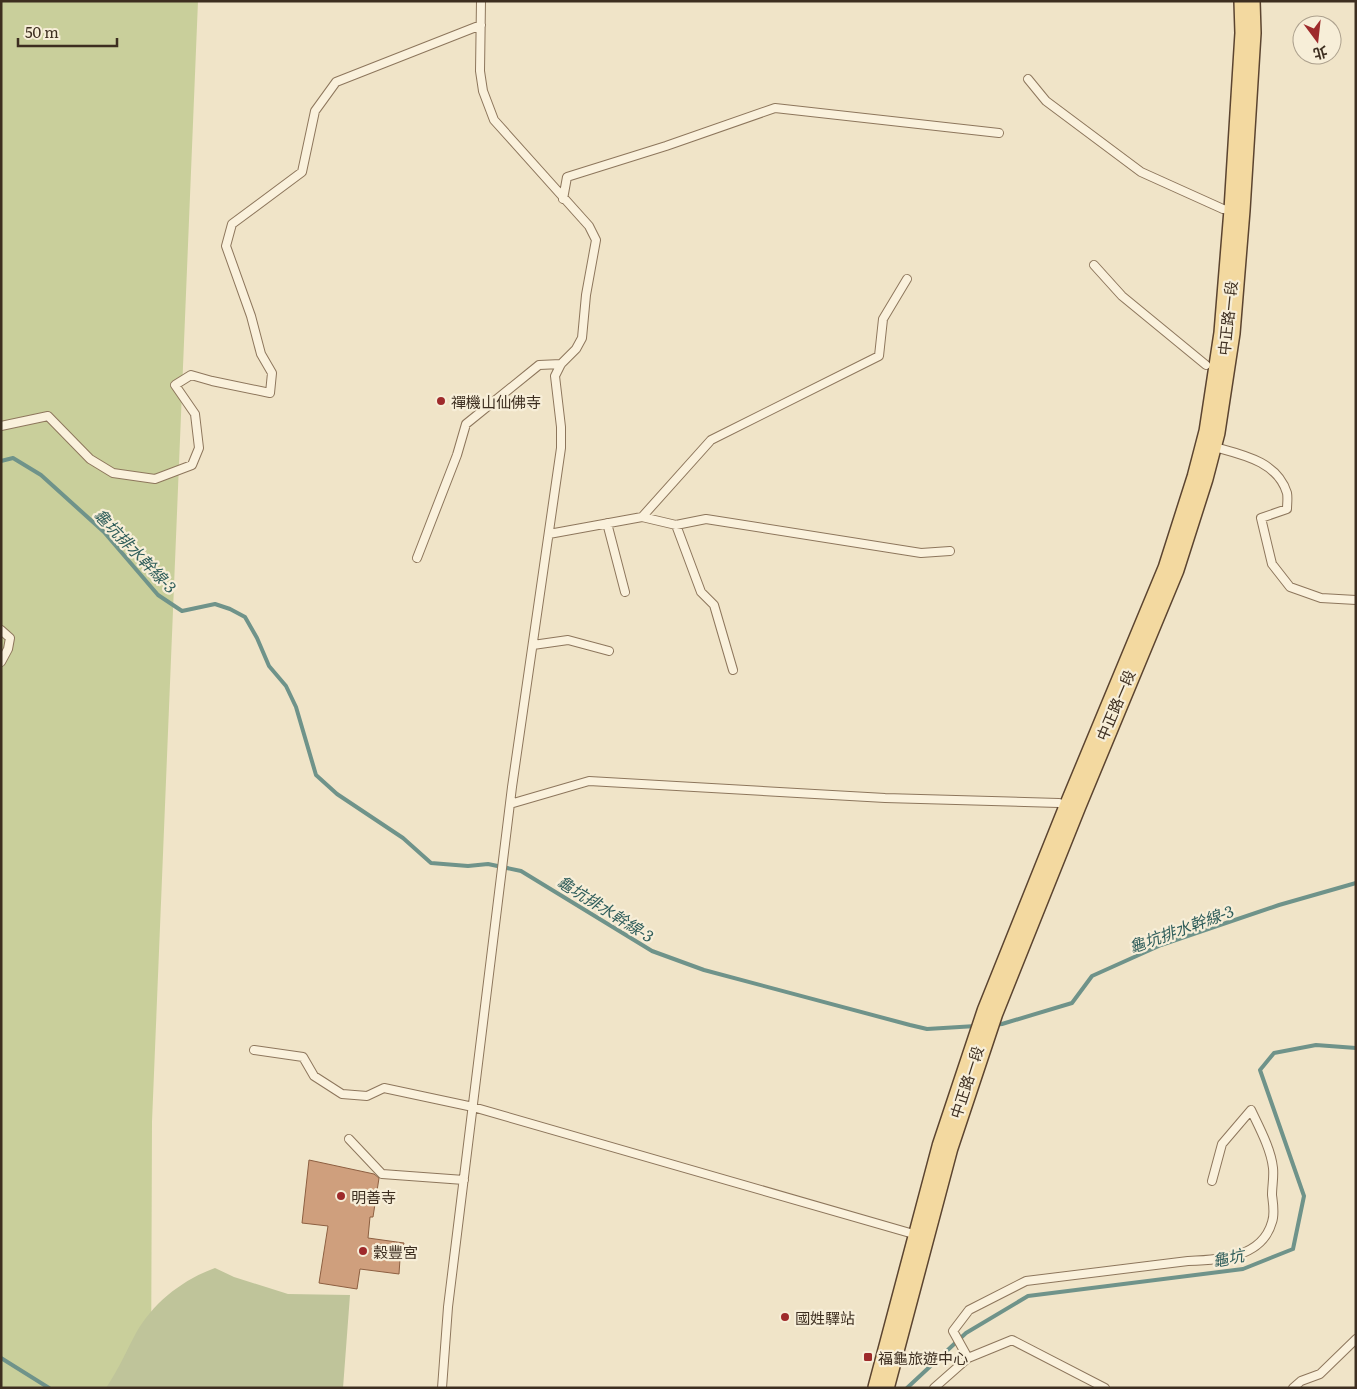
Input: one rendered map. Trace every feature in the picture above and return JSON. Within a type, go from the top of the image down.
[{"type":"main road","name":"中正路一段","points":[[881,1388],[914,1234],[945,1147],[976,1026],[1066,806],[1171,569],[1209,445],[1227,333],[1233,1]]},
{"type":"main road","name":"中正路一段","points":[[1066,806],[1156,563],[1186,472],[1196,430],[1230,210],[1248,33],[1247,1]]},
{"type":"main road","name":"中正路一段","points":[[869,1388],[908,1240],[914,1234]]},
{"type":"lane","points":[[442,1388],[448,1307],[510,804],[561,448],[561,427],[555,376],[582,338],[586,295],[596,240],[589,226],[494,120],[483,92],[481,78],[481,1]]},
{"type":"lane","points":[[1,426],[48,416],[90,459],[113,473],[155,478],[192,465],[199,448],[195,414],[174,385],[191,375],[270,392],[272,373],[261,354],[251,316],[226,246],[232,224],[302,172],[315,111],[336,82],[481,25]]},
{"type":"lane","points":[[1028,79],[1046,101],[1141,172],[1230,210]]},
{"type":"lane","points":[[564,199],[567,177],[666,146],[775,108],[999,133]]},
{"type":"lane","points":[[1094,265],[1122,296],[1206,366]]},
{"type":"lane","points":[[642,517],[711,440],[879,356],[883,319],[907,279]]},
{"type":"lane","points":[[417,558],[466,424],[538,365],[562,364]]},
{"type":"lane","points":[[1209,445],[1258,460],[1278,476],[1287,494],[1287,509],[1261,518],[1272,564],[1290,587],[1321,598],[1356,600]]},
{"type":"lane","points":[[549,534],[642,517],[676,525],[706,519],[921,553],[950,550]]},
{"type":"lane","points":[[607,523],[625,592]]},
{"type":"lane","points":[[676,525],[701,592],[714,605],[733,670]]},
{"type":"lane","points":[[1,630],[10,638],[8,649],[1,662]]},
{"type":"lane","points":[[533,645],[568,640],[609,651]]},
{"type":"lane","points":[[510,804],[589,781],[1066,806]]},
{"type":"lane","points":[[254,1050],[303,1057],[314,1076],[342,1094],[367,1096],[384,1088],[473,1107],[914,1234]]},
{"type":"lane","points":[[967,1358],[953,1331],[969,1310],[1026,1280],[1188,1261],[1212,1260],[1244,1254],[1257,1246],[1267,1235],[1273,1220],[1273,1168],[1264,1138],[1251,1110],[1222,1144],[1212,1181]]},
{"type":"lane","points":[[349,1139],[382,1174],[464,1180]]},
{"type":"lane","points":[[1293,1388],[1301,1381],[1320,1374],[1356,1339]]},
{"type":"lane","points":[[934,1388],[967,1358],[1012,1340],[1105,1388]]},
{"type":"green space","points":[[1,1],[198,1],[152,1122],[151,1388],[1,1388]]},
{"type":"green space","points":[[215,1268],[234,1277],[288,1294],[350,1295],[343,1388],[106,1388],[136,1333],[160,1302],[191,1279]]},
{"type":"building","points":[[309,1160],[374,1174],[379,1178],[373,1217],[370,1217],[368,1238],[404,1243],[399,1274],[360,1269],[357,1289],[319,1283],[328,1226],[302,1223]]},
{"type":"waterway","name":"龜坑排水幹線-3","points":[[1,461],[13,458],[41,475],[104,532],[158,595],[182,611],[215,604],[245,617],[257,638],[269,666],[286,686],[296,707],[316,775],[337,794],[403,838],[431,863],[468,866],[488,864],[521,871],[652,951],[704,970],[927,1029],[976,1026]]},
{"type":"waterway","name":"龜坑排水幹線-3","points":[[995,1025],[1072,1003],[1092,976],[1161,945],[1279,905],[1356,883]]},
{"type":"waterway","name":"龜坑","points":[[907,1388],[966,1333],[1028,1296],[1243,1269],[1293,1249],[1304,1196],[1260,1070],[1274,1053],[1316,1045],[1356,1048]]},
{"type":"waterway","points":[[1,1358],[49,1388]]},
{"type":"place","name":"禪機山仙佛寺","points":[[441,401]]},
{"type":"place","name":"明善寺","points":[[341,1196]]},
{"type":"place","name":"穀豐宮","points":[[363,1251]]},
{"type":"place","name":"國姓驛站","points":[[785,1317]]},
{"type":"place","name":"福龜旅遊中心","points":[[868,1357]]}]
